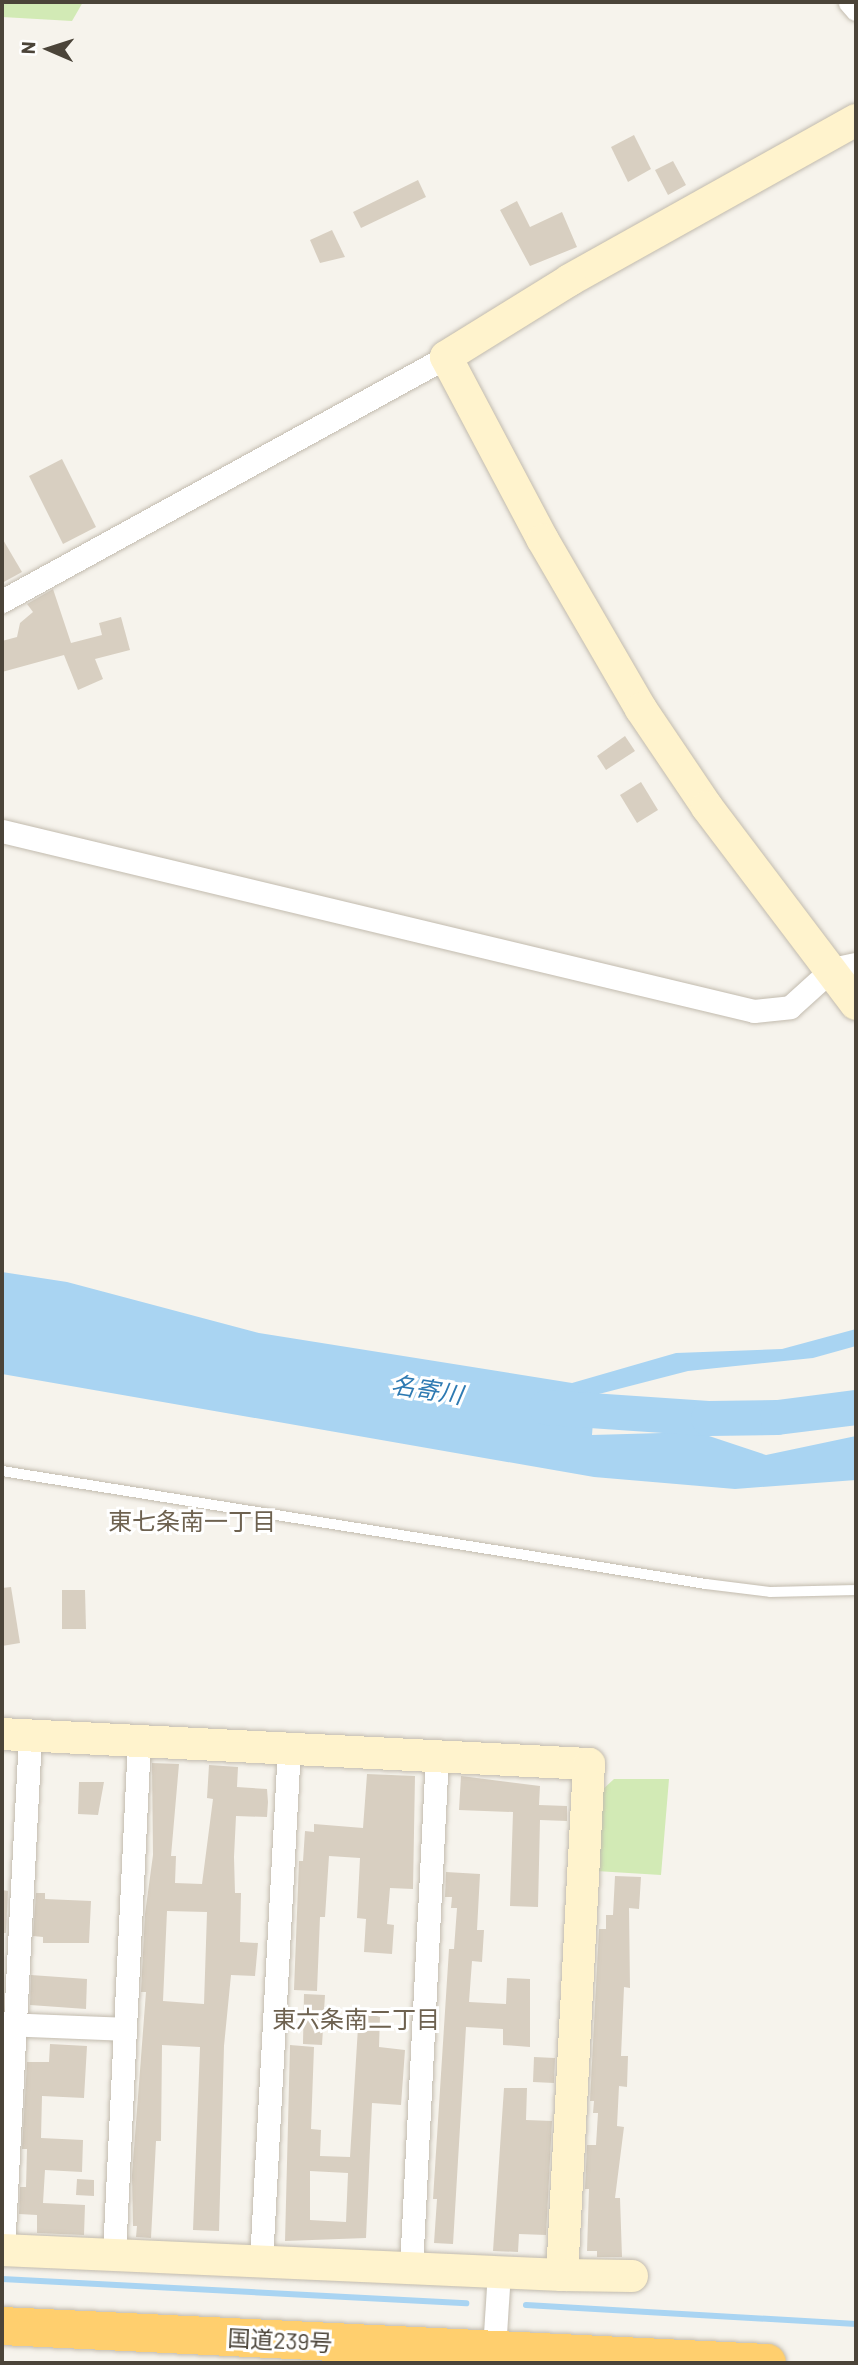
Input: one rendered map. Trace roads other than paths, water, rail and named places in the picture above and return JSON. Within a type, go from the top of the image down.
[{"type":"highway","name":"国道239号","points":[[2,2326],[340,2353],[767,2363]]},
{"type":"street","points":[[849,2],[856,9]]},
{"type":"street","points":[[2,601],[446,357],[570,280],[856,120]]},
{"type":"street","points":[[446,357],[543,540],[641,709],[707,807],[844,967],[854,1000]]},
{"type":"street","points":[[2,831],[754,1011],[790,1007],[844,967]]},
{"type":"street","points":[[562,2274],[589,1764],[16,1735],[2,2250],[499,2272],[562,2274],[632,2276]]},
{"type":"street","points":[[114,2254],[139,1741]]},
{"type":"street","points":[[261,2261],[289,1747]]},
{"type":"street","points":[[411,2267],[437,1755]]},
{"type":"street","points":[[8,2024],[124,2029]]},
{"type":"street","points":[[494,2356],[499,2272]]},
{"type":"lane","points":[[2,1471],[706,1584],[770,1592],[856,1590]]},
{"type":"water","points":[[2,1272],[67,1282],[259,1333],[572,1383],[676,1353],[782,1349],[856,1329],[856,1346],[813,1358],[688,1371],[595,1395],[592,1435],[697,1432],[766,1455],[856,1436],[856,1480],[735,1489],[594,1477],[2,1374]]},
{"type":"waterway","name":"名寄川","points":[[546,1407],[708,1418],[777,1417],[856,1407]]},
{"type":"waterway","points":[[2,2279],[466,2303]]},
{"type":"waterway","points":[[526,2305],[856,2324]]},
{"type":"district","name":"東七条南一丁目","points":[[192,1521]]},
{"type":"district","name":"東六条南二丁目","points":[[356,2019]]}]
